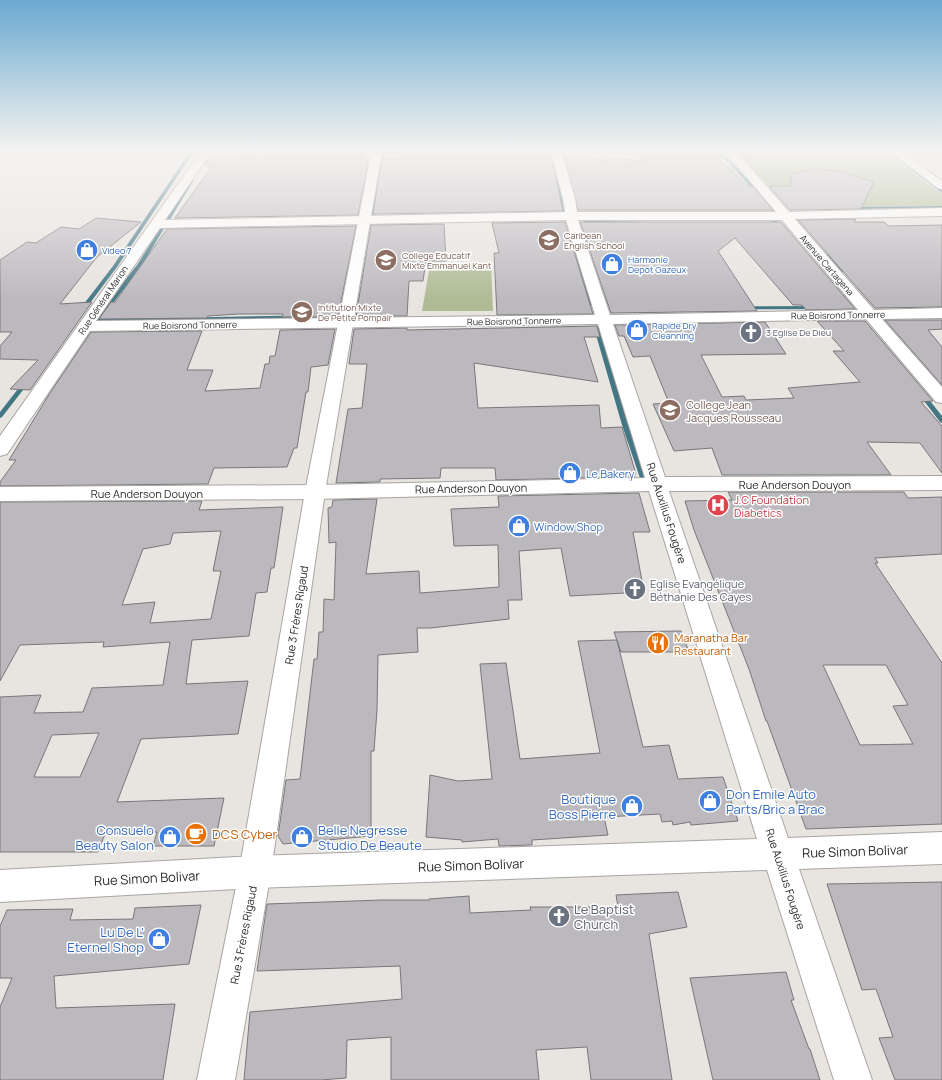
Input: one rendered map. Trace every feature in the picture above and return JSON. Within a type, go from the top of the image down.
[{"type":"street","name":"Rue Général Marion","points":[[0,450],[172,200]]},
{"type":"street","name":"Rue 3 Frères Rigaud","points":[[216,1080],[255,872],[315,492],[367,200]]},
{"type":"street","name":"Rue Auxilius Fougère","points":[[569,200],[571,216],[604,320],[777,854],[853,1080]]},
{"type":"street","name":"Avenue Cartagena","points":[[772,200],[942,398]]},
{"type":"street","points":[[155,224],[571,216],[785,216],[942,212]]},
{"type":"street","name":"Rue Boisrond Tonnerre","points":[[86,326],[344,324],[942,313]]},
{"type":"street","name":"Rue Anderson Douyon","points":[[0,494],[315,492],[658,484],[942,483]]},
{"type":"street","name":"Rue Simon Bolivar","points":[[0,886],[255,872],[942,848]]},
{"type":"green space","points":[[781,200],[942,200],[942,206],[787,207]]},
{"type":"green space","points":[[491,263],[493,311],[422,311],[430,265]]},
{"type":"building","points":[[188,200],[361,200],[358,215],[175,218]]},
{"type":"building","points":[[375,200],[561,200],[563,211],[373,214]]},
{"type":"building","points":[[576,200],[765,200],[773,210],[578,210]]},
{"type":"building","points":[[782,200],[865,200],[861,209],[790,210]]},
{"type":"building","points":[[96,218],[141,222],[97,257],[60,304],[92,302],[30,390],[10,389],[38,360],[0,359],[0,346],[12,332],[0,332],[0,260],[27,242],[36,243],[61,227],[79,229]]},
{"type":"building","points":[[856,219],[854,222],[884,222],[889,226],[942,225],[942,307],[875,308],[798,220]]},
{"type":"building","points":[[565,222],[593,314],[497,315],[494,253],[499,253],[492,223]]},
{"type":"building","points":[[580,222],[781,222],[855,309],[806,310],[802,305],[793,305],[735,238],[718,251],[757,311],[611,313]]},
{"type":"building","points":[[444,224],[446,261],[426,261],[423,281],[409,281],[407,316],[356,316],[371,225]]},
{"type":"building","points":[[356,226],[338,317],[282,317],[283,314],[238,314],[208,316],[207,318],[99,319],[111,302],[115,302],[167,229]]},
{"type":"building","points":[[885,320],[942,320],[942,329],[928,330],[942,347],[942,385]]},
{"type":"building","points":[[817,321],[865,321],[933,401],[921,402],[942,426],[942,473],[920,443],[867,442],[891,475],[722,475],[712,448],[674,451],[653,404],[669,403],[650,356],[633,357],[624,336],[619,336],[615,325],[765,322],[786,354],[701,355],[722,397],[744,396],[746,400],[794,398],[788,388],[860,382],[833,351],[844,351]]},
{"type":"building","points":[[597,326],[600,337],[584,337],[598,382],[474,363],[478,408],[599,405],[601,428],[622,427],[636,474],[634,474],[635,477],[496,480],[495,468],[441,468],[440,478],[380,479],[380,482],[336,483],[348,409],[362,408],[367,364],[349,364],[354,329],[407,328],[407,330]]},
{"type":"building","points":[[335,329],[328,365],[311,367],[308,392],[306,392],[297,448],[294,448],[287,467],[214,468],[208,484],[0,486],[0,482],[16,460],[9,460],[50,393],[91,332],[202,331],[187,370],[213,370],[205,391],[260,388],[265,364],[269,364],[270,356],[275,356],[280,330]]},
{"type":"building","points":[[728,492],[904,492],[908,498],[942,497],[942,554],[875,558],[878,563],[875,563],[942,663],[942,824],[806,829],[766,721],[749,669],[694,530],[685,501],[732,500]],"holes":[[[823,665],[886,665],[908,705],[893,706],[913,744],[860,745]]]},
{"type":"building","points":[[639,493],[650,532],[633,532],[644,592],[570,596],[561,548],[519,551],[522,600],[508,600],[509,619],[431,628],[417,628],[418,652],[378,655],[377,710],[374,751],[371,751],[371,836],[283,844],[278,836],[286,780],[300,779],[314,659],[317,659],[319,632],[323,632],[324,599],[334,600],[336,542],[329,543],[328,508],[332,507],[333,500],[377,499],[366,574],[419,571],[420,593],[499,587],[498,545],[454,546],[451,509],[499,507],[498,496]]},
{"type":"building","points":[[202,501],[199,510],[283,507],[274,568],[271,568],[267,592],[256,593],[249,636],[192,640],[186,684],[248,681],[238,734],[141,739],[117,802],[224,798],[214,846],[153,846],[157,832],[105,834],[98,852],[0,852],[0,697],[41,695],[34,713],[83,712],[92,688],[163,685],[170,642],[103,647],[104,642],[20,645],[0,681],[0,502]],"holes":[[[221,531],[213,571],[221,571],[211,619],[150,623],[155,602],[122,605],[143,549],[170,544],[173,533]],[[99,733],[80,777],[34,777],[52,735]]]},
{"type":"building","points":[[681,631],[689,652],[621,652],[614,632]]},
{"type":"building","points":[[617,640],[643,747],[669,745],[678,779],[723,777],[738,821],[691,825],[690,822],[673,825],[672,821],[662,822],[660,814],[604,817],[608,835],[532,840],[532,845],[499,846],[498,839],[462,842],[462,840],[426,837],[430,775],[458,781],[492,779],[480,664],[506,663],[520,759],[600,753],[578,641]]},
{"type":"building","points":[[942,882],[942,1080],[895,1080],[879,1038],[893,1037],[876,989],[862,990],[827,884]]},
{"type":"building","points":[[678,892],[687,927],[649,934],[672,1080],[591,1080],[587,1047],[536,1050],[539,1080],[391,1080],[391,1037],[347,1040],[346,1078],[321,1080],[244,1080],[250,1012],[402,999],[400,966],[257,971],[267,904],[429,900],[469,896],[470,913],[531,910],[530,907],[618,907],[616,895]]},
{"type":"building","points":[[201,905],[189,964],[54,976],[56,1008],[175,1004],[163,1080],[0,1080],[0,1007],[12,978],[0,978],[0,926],[7,910],[73,909],[70,920],[133,919],[135,908]]},
{"type":"building","points":[[786,972],[794,1000],[791,1000],[820,1080],[713,1080],[690,978]]},
{"type":"waterway","points":[[82,310],[115,267],[159,200]]},
{"type":"waterway","points":[[167,220],[179,200]]},
{"type":"waterway","points":[[373,214],[375,200]]},
{"type":"waterway","points":[[561,200],[565,213]]},
{"type":"waterway","points":[[764,214],[775,211],[765,200]]},
{"type":"waterway","points":[[851,208],[942,207]]},
{"type":"waterway","points":[[771,218],[847,308],[614,309],[586,221],[771,218]]},
{"type":"waterway","points":[[163,227],[139,266],[99,317],[100,321],[325,317]]},
{"type":"waterway","points":[[574,244],[590,305]]},
{"type":"waterway","points":[[829,255],[843,271]]},
{"type":"waterway","points":[[597,328],[625,425],[645,481]]},
{"type":"waterway","points":[[0,416],[27,381]]},
{"type":"waterway","points":[[921,393],[942,421]]},
{"type":"place","name":"Caribean English School","points":[[549,240]]},
{"type":"place","name":"Video 7","points":[[87,250]]},
{"type":"place","name":"College Educatif Mixte Emmanuel Kant","points":[[386,260]]},
{"type":"place","name":"Harmonie Depot Gazeux","points":[[612,264]]},
{"type":"place","name":"Intitution Mixte De Petite Pompair","points":[[302,312]]},
{"type":"place","name":"Rapide Dry Cleanning","points":[[637,330]]},
{"type":"place","name":"3 Eglise De Dieu","points":[[751,332]]},
{"type":"place","name":"College Jean Jacques Rousseau","points":[[670,410]]},
{"type":"place","name":"Le Bakery","points":[[570,473]]},
{"type":"place","name":"J.C Foundation Diabetics","points":[[718,505]]},
{"type":"place","name":"Window Shop","points":[[519,526]]},
{"type":"place","name":"Eglise Evangélique Béthanie Des Cayes","points":[[635,589]]},
{"type":"place","name":"Maranatha Bar Restaurant","points":[[658,643]]},
{"type":"place","name":"Don Emile Auto Parts/Bric a Brac","points":[[710,801]]},
{"type":"place","name":"Boutique Boss Pierre","points":[[632,806]]},
{"type":"place","name":"DCS Cyber","points":[[196,834]]},
{"type":"place","name":"Consuelo Beauty Salon","points":[[170,837]]},
{"type":"place","name":"Belle Negresse Studio De Beaute","points":[[302,837]]},
{"type":"place","name":"Le Baptist Church","points":[[559,916]]},
{"type":"place","name":"Lu De L' Eternel Shop","points":[[159,939]]}]
